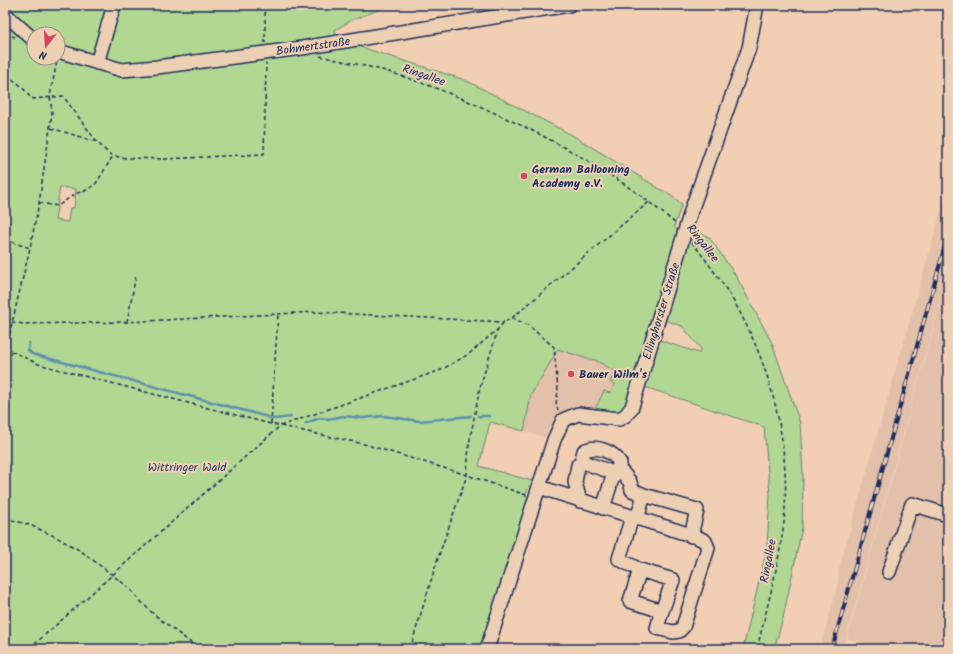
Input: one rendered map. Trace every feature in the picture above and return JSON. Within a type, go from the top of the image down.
[{"type":"street","points":[[97,63],[114,5]]},
{"type":"street","name":"Bohmertstraße","points":[[66,55],[122,70],[157,67],[266,53],[569,5]]},
{"type":"street","name":"Ellinghorster Straße","points":[[563,420],[578,414],[619,419],[626,415],[632,407],[685,232],[748,48],[757,5]]},
{"type":"street","points":[[5,14],[26,33]]},
{"type":"street","points":[[487,649],[554,440],[563,420]]},
{"type":"street","points":[[580,500],[575,482],[578,465],[581,464],[584,451],[589,448],[610,453],[617,458],[620,463],[603,508]]},
{"type":"street","points":[[581,464],[583,462],[615,473],[623,474],[630,482],[632,490],[696,510],[692,536]]},
{"type":"street","points":[[537,493],[580,500],[603,508],[635,518],[692,536],[705,541],[708,548],[683,626],[679,631],[673,632],[657,628],[673,580],[640,570],[619,559],[635,518],[644,495]]},
{"type":"street","points":[[889,572],[912,504],[948,515]]},
{"type":"street","points":[[640,570],[630,601],[662,611]]},
{"type":"path","points":[[5,78],[10,78],[15,81],[30,98],[37,99],[50,96],[63,96],[97,142],[113,156],[126,158],[165,159],[264,154],[266,53],[265,5]]},
{"type":"path","name":"Ringallee","points":[[319,56],[382,70],[438,88],[468,100],[564,146],[622,181],[685,232],[718,276],[752,336],[764,364],[778,422],[785,471],[784,521],[777,567],[757,649]]},
{"type":"path","points":[[56,66],[50,96],[52,112],[39,203],[30,248],[5,349],[38,364],[270,424],[364,444],[468,476],[537,493]]},
{"type":"path","points":[[50,128],[97,142]]},
{"type":"path","points":[[39,203],[58,206],[76,193],[84,192],[95,185],[113,156]]},
{"type":"path","points":[[28,649],[280,426],[441,370],[469,354],[498,330],[504,322],[512,318],[649,202]]},
{"type":"path","points":[[5,240],[30,248]]},
{"type":"path","points":[[127,322],[136,275]]},
{"type":"path","points":[[12,322],[23,324],[127,322],[315,312],[504,322]]},
{"type":"path","points":[[270,424],[278,314]]},
{"type":"path","points":[[512,318],[528,326],[554,347],[558,390],[556,405],[563,420]]},
{"type":"path","points":[[410,649],[438,558],[468,476],[469,444],[480,387],[498,330]]},
{"type":"path","points":[[5,518],[30,525],[81,551],[128,587],[149,610],[197,649]]},
{"type":"shaded area","points":[[948,187],[948,273],[843,649],[820,649],[837,588],[839,569]]},
{"type":"shaded area","points":[[948,276],[948,649],[861,649],[863,643],[847,638]]},
{"type":"shaded area","points":[[558,349],[587,359],[595,360],[615,371],[615,384],[611,392],[604,392],[595,409],[584,408],[576,410],[561,418],[557,416],[547,438],[524,431],[524,424],[531,395]]},
{"type":"green space","name":"Wittringer Wald","points":[[5,5],[386,5],[386,7],[352,20],[335,30],[336,35],[386,28],[354,45],[465,80],[572,135],[682,204],[674,226],[679,233],[632,396],[623,411],[613,414],[595,409],[604,391],[609,393],[611,392],[615,384],[610,382],[615,371],[595,360],[587,359],[558,349],[531,395],[524,431],[490,422],[479,466],[536,482],[529,486],[526,494],[529,504],[482,649],[5,649]],"holes":[[[60,187],[76,189],[74,208],[70,208],[68,222],[55,220]]]},
{"type":"green space","points":[[694,230],[709,237],[736,276],[772,343],[800,423],[803,475],[802,528],[783,618],[774,649],[743,649],[767,548],[770,494],[764,427],[642,386],[656,339],[699,353],[701,349],[682,326],[662,319],[674,279]]},
{"type":"waterway","points":[[29,343],[28,350],[32,354],[274,419],[291,417]]},
{"type":"waterway","points":[[306,423],[320,418],[328,419],[344,416],[363,418],[383,416],[419,421],[471,416]]},
{"type":"waterway","points":[[478,416],[489,416]]},
{"type":"railway","points":[[832,649],[948,235]]},
{"type":"place","name":"German Ballooning Academy e.V.","points":[[524,176]]},
{"type":"place","name":"Bauer Wilm's","points":[[571,374]]}]
